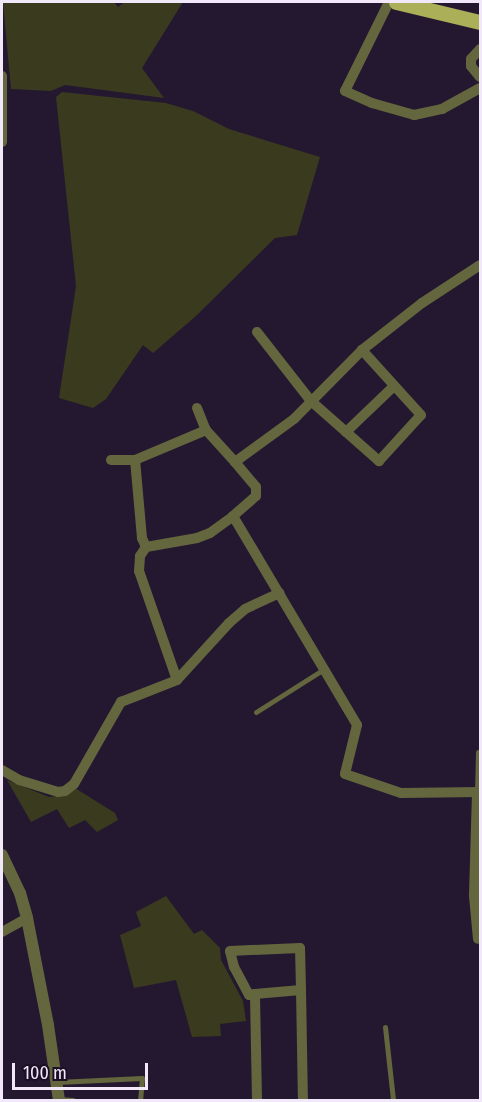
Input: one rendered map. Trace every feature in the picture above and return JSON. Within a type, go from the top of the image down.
[{"type":"main road","points":[[396,2],[480,22]]},
{"type":"street","points":[[389,2],[345,91],[372,103],[414,115],[442,109],[480,88]]},
{"type":"street","points":[[480,49],[471,59],[471,66],[480,77]]},
{"type":"street","points":[[2,76],[2,142]]},
{"type":"street","points":[[235,462],[294,419],[362,350],[422,303],[480,265]]},
{"type":"street","points":[[257,332],[311,401],[378,461],[422,415],[362,350]]},
{"type":"street","points":[[346,432],[394,386]]},
{"type":"street","points":[[177,680],[139,571],[140,556],[146,547],[197,538],[210,533],[256,496],[256,487],[206,430],[197,408]]},
{"type":"street","points":[[111,460],[135,460],[206,430]]},
{"type":"street","points":[[135,460],[142,538],[146,547]]},
{"type":"street","points":[[233,516],[357,725],[345,774],[351,778],[401,793],[479,792],[474,896],[478,939]]},
{"type":"street","points":[[2,770],[19,780],[58,792],[65,790],[74,784],[122,702],[177,680],[209,648],[229,623],[245,609],[279,592]]},
{"type":"street","points":[[2,855],[20,893],[27,918],[59,1100]]},
{"type":"street","points":[[2,932],[27,918]]},
{"type":"street","points":[[301,990],[249,995],[234,967],[230,951],[300,948],[301,990],[303,1101]]},
{"type":"street","points":[[255,994],[257,1101]]},
{"type":"lane","points":[[256,712],[324,669]]},
{"type":"lane","points":[[478,752],[479,792]]},
{"type":"lane","points":[[385,1027],[393,1101]]},
{"type":"lane","points":[[57,1082],[142,1078],[140,1101]]},
{"type":"lane","points":[[59,1100],[73,1101]]},
{"type":"green space","points":[[3,2],[114,2],[118,7],[125,2],[183,2],[142,68],[164,98],[65,85],[51,91],[11,89]]},
{"type":"green space","points":[[62,92],[166,103],[193,111],[229,129],[320,157],[297,235],[275,238],[196,316],[153,353],[143,345],[106,399],[93,408],[59,398],[76,286],[56,97]]},
{"type":"green space","points":[[7,780],[49,797],[66,795],[75,788],[115,813],[118,820],[97,832],[85,820],[69,828],[57,809],[31,822]]},
{"type":"green space","points":[[166,896],[194,934],[202,930],[220,948],[221,960],[243,1001],[246,1021],[220,1024],[221,1036],[192,1037],[176,980],[134,988],[120,935],[141,926],[136,912]]}]
